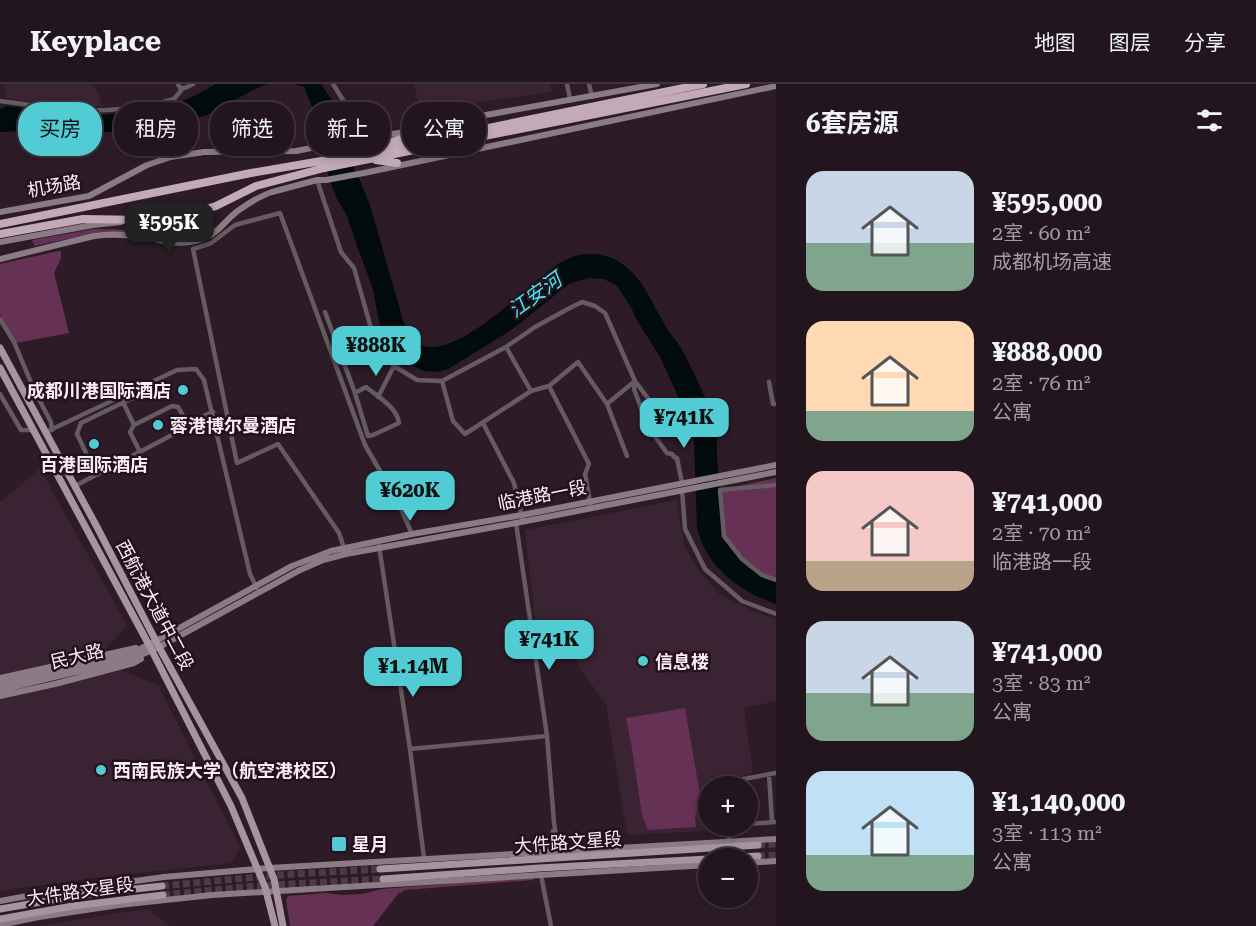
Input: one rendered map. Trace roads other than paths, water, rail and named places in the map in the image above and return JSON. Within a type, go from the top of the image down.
[{"type":"highway","points":[[0,224],[251,173],[365,157],[702,84]]},
{"type":"highway","points":[[547,119],[746,84]]},
{"type":"highway","points":[[365,157],[386,144],[402,139]]},
{"type":"highway","points":[[365,157],[397,163]]},
{"type":"highway","points":[[0,234],[83,219],[146,220],[203,210],[256,186],[324,164]]},
{"type":"main road","name":"西航港大道中二段","points":[[0,348],[49,431],[75,486],[158,644],[242,798],[274,879],[283,926]]},
{"type":"main road","points":[[0,368],[150,648],[231,806],[266,891],[275,926]]},
{"type":"main road","name":"大件路文星段","points":[[381,869],[758,845]]},
{"type":"main road","name":"大件路文星段","points":[[383,879],[539,867],[698,859]]},
{"type":"main road","name":"大件路文星段","points":[[0,909],[81,895],[162,886]]},
{"type":"main road","name":"大件路文星段","points":[[0,919],[73,906],[164,895]]},
{"type":"street","points":[[178,84],[180,88],[183,88]]},
{"type":"street","points":[[0,101],[76,111],[145,107],[174,99],[183,88],[193,84]]},
{"type":"street","points":[[333,84],[344,102]]},
{"type":"street","points":[[567,84],[570,99]]},
{"type":"street","points":[[589,84],[592,97]]},
{"type":"street","points":[[613,84],[614,92]]},
{"type":"street","points":[[486,115],[657,84]]},
{"type":"street","points":[[486,147],[776,86]]},
{"type":"street","name":"机场路","points":[[0,212],[89,196],[147,165],[171,157],[204,152],[306,149]]},
{"type":"street","points":[[379,170],[397,163],[432,156]]},
{"type":"street","points":[[0,260],[94,236],[121,234],[178,244],[194,242],[211,236],[238,210],[264,194],[317,180],[445,156]]},
{"type":"street","points":[[317,180],[341,252],[354,268],[376,346],[394,366],[417,380],[442,381],[582,302],[595,306],[605,313],[635,381],[655,408],[651,433]]},
{"type":"street","points":[[344,548],[339,533],[278,444],[237,463],[192,249],[211,243],[234,225],[280,213],[365,445],[398,502],[412,534]]},
{"type":"street","points":[[0,242],[93,225],[146,220]]},
{"type":"street","points":[[325,312],[355,393],[368,436],[399,423],[398,417],[390,406],[366,387],[355,393]]},
{"type":"street","points":[[0,319],[14,342],[34,392],[51,422],[49,431]]},
{"type":"street","points":[[506,346],[531,391]]},
{"type":"street","points":[[442,381],[453,421],[465,434],[531,391],[549,386],[578,362],[607,404],[627,456]]},
{"type":"street","points":[[378,397],[394,366]]},
{"type":"street","points":[[49,431],[177,370],[196,369],[204,380],[213,412],[250,574],[257,588]]},
{"type":"street","points":[[607,404],[635,381]]},
{"type":"street","points":[[635,381],[634,389],[651,433],[667,453],[677,458],[685,529],[705,569],[742,601],[776,614]]},
{"type":"street","points":[[769,382],[773,404],[776,404]]},
{"type":"street","points":[[96,474],[76,434],[81,423],[153,388],[150,383]]},
{"type":"street","points":[[549,386],[589,464],[585,474],[590,505]]},
{"type":"street","points":[[0,394],[21,430],[34,430]]},
{"type":"street","points":[[120,397],[134,425]]},
{"type":"street","points":[[140,452],[130,432],[134,425],[172,406],[178,407],[189,426]]},
{"type":"street","points":[[75,486],[189,426],[193,420],[213,412]]},
{"type":"street","points":[[483,423],[514,483],[547,736],[558,851]]},
{"type":"street","name":"临港路一段","points":[[723,479],[776,465]]},
{"type":"street","name":"临港路一段","points":[[158,644],[292,566],[344,548],[378,545],[520,520],[723,479],[776,472]]},
{"type":"street","points":[[776,485],[720,490],[724,536],[742,559],[762,575],[776,580]]},
{"type":"street","name":"临港路一段","points":[[257,588],[323,560],[412,534],[520,520]]},
{"type":"street","points":[[378,545],[410,749],[424,858]]},
{"type":"street","name":"民大路","points":[[0,690],[134,658],[158,644]]},
{"type":"street","points":[[0,678],[150,648]]},
{"type":"street","points":[[0,696],[134,663],[150,648]]},
{"type":"street","name":"民大路","points":[[0,684],[150,648]]},
{"type":"street","points":[[410,749],[547,736]]},
{"type":"street","points":[[758,776],[776,773]]},
{"type":"street","points":[[758,823],[774,822],[769,774]]},
{"type":"street","points":[[542,852],[551,842],[554,822]]},
{"type":"street","points":[[729,836],[729,841]]},
{"type":"street","points":[[0,901],[164,877],[257,869],[776,839]]},
{"type":"street","points":[[758,862],[776,861]]},
{"type":"street","points":[[0,925],[119,905],[212,895],[698,866]]},
{"type":"street","points":[[541,875],[551,926]]},
{"type":"water","points":[[216,84],[268,84],[231,102],[210,102],[210,113],[198,118],[198,102],[180,102]]},
{"type":"water","points":[[295,84],[321,84],[333,102],[310,102],[304,87]]},
{"type":"water","points":[[7,106],[18,107],[18,131],[0,132],[0,109]]},
{"type":"water","points":[[114,114],[114,132],[102,133],[102,115]]},
{"type":"water","name":"江安河","points":[[325,156],[351,156],[355,172],[371,208],[408,333],[413,340],[428,347],[447,344],[468,334],[511,303],[561,262],[577,255],[607,256],[632,272],[644,287],[683,352],[713,415],[724,536],[730,546],[762,575],[776,581],[776,604],[738,585],[716,566],[708,555],[697,528],[694,442],[676,392],[660,357],[617,286],[604,279],[588,278],[569,284],[510,331],[448,369],[436,372],[424,371],[394,354],[384,339],[373,289],[347,216],[329,179]]},
{"type":"tunnel","points":[[758,845],[776,844]]},
{"type":"tunnel","points":[[758,856],[776,855]]},
{"type":"tunnel","points":[[162,886],[279,875],[380,869]]},
{"type":"tunnel","points":[[163,895],[255,886],[383,879]]},
{"type":"place","name":"成都川港国际酒店","points":[[183,390]]},
{"type":"place","name":"蓉港博尔曼酒店","points":[[158,425]]},
{"type":"place","name":"百港国际酒店","points":[[94,444]]},
{"type":"place","name":"信息楼","points":[[643,661]]},
{"type":"place","name":"西南民族大学（航空港校区）","points":[[101,770]]},
{"type":"place","name":"星月","points":[[339,844]]}]
